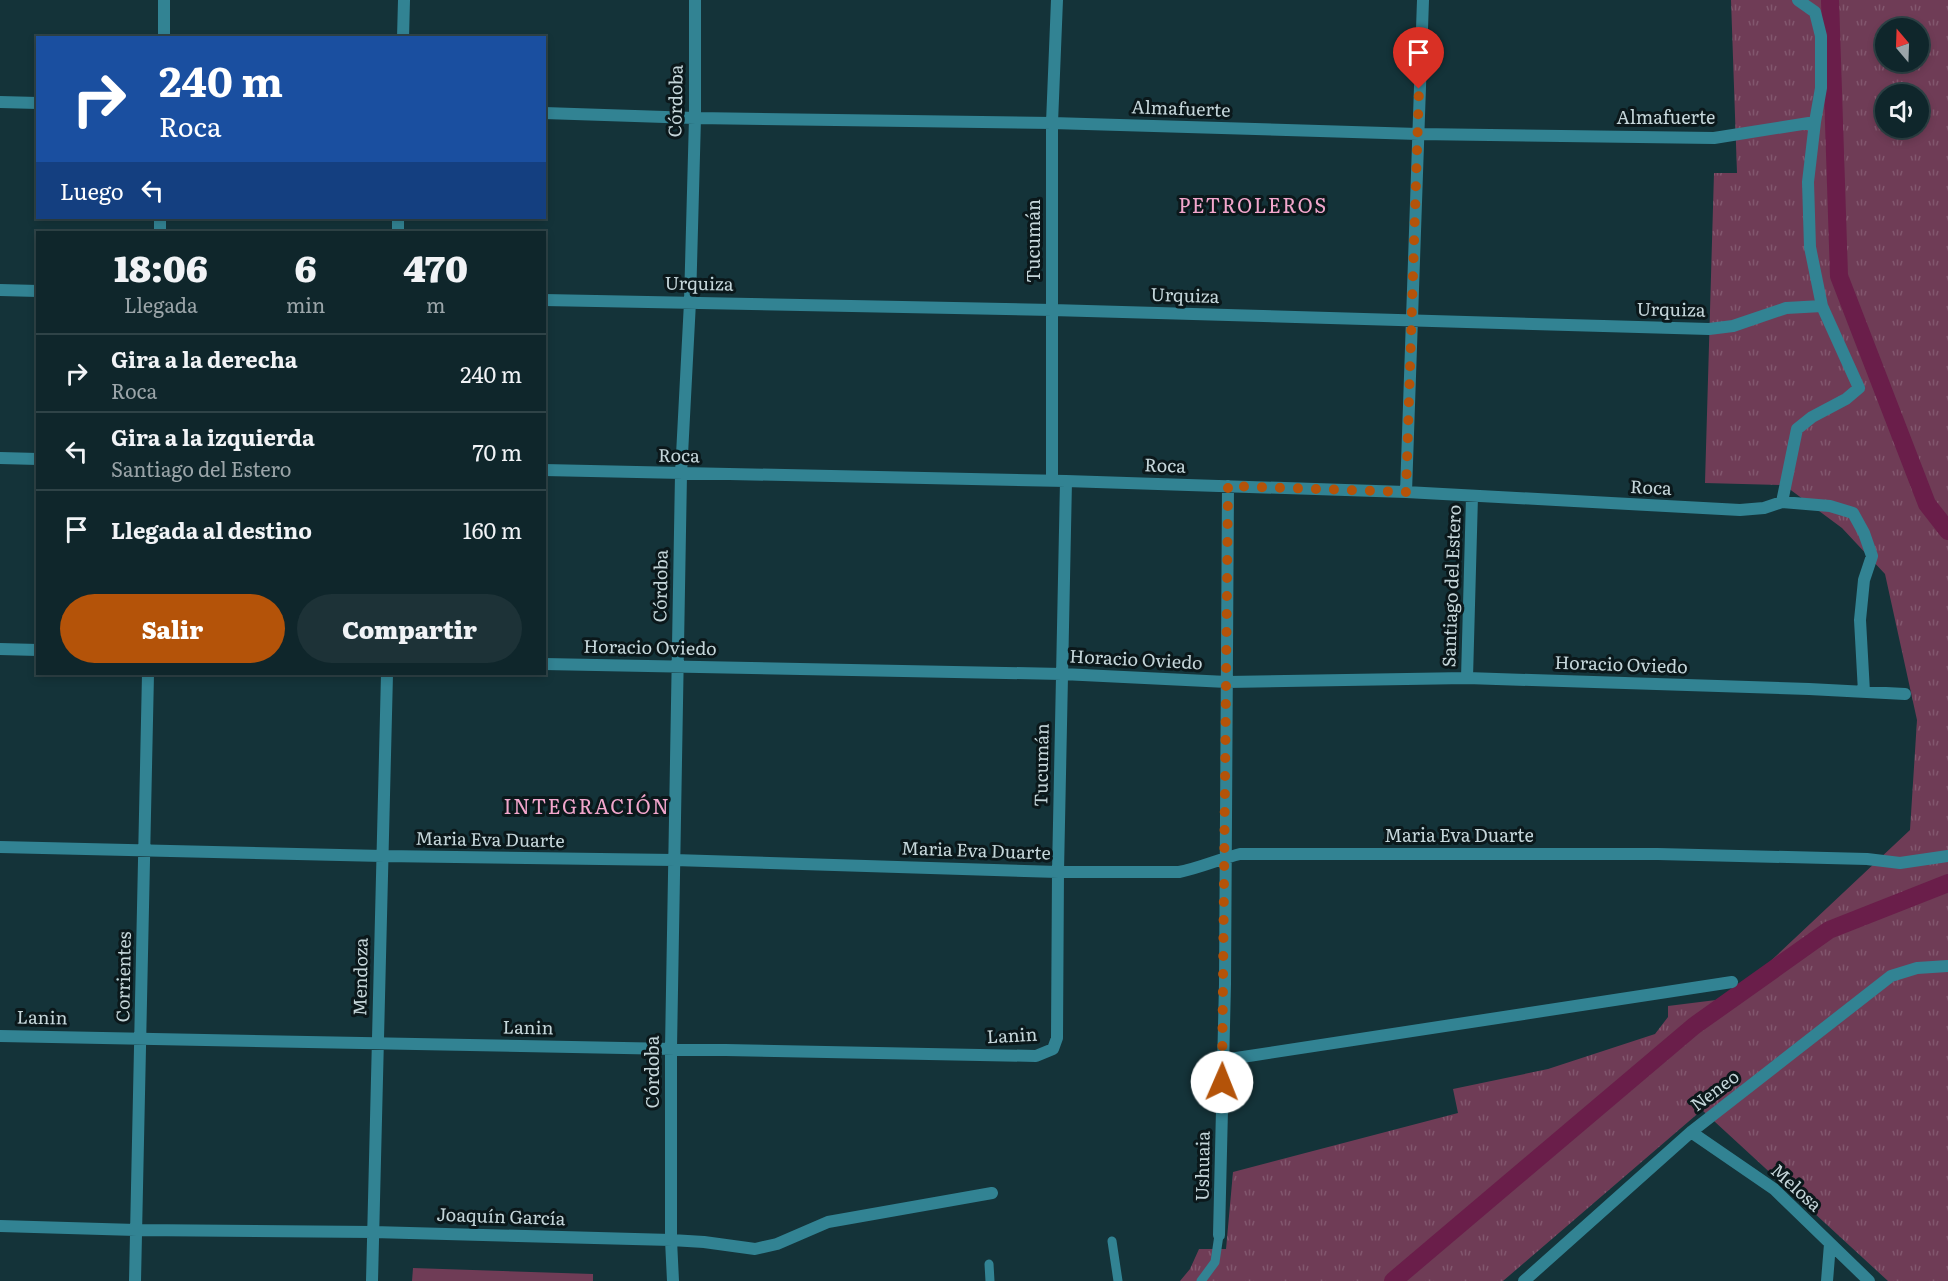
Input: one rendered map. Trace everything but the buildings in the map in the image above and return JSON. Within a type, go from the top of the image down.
[{"type":"street","points":[[164,0],[164,36]]},
{"type":"street","points":[[403,36],[404,0]]},
{"type":"street","name":"Córdoba","points":[[673,1281],[671,1048],[674,860],[681,474],[690,302],[695,0]]},
{"type":"street","name":"Tucumán","points":[[1052,481],[1052,123],[1057,0]]},
{"type":"street","points":[[1406,492],[1422,0]]},
{"type":"street","points":[[1782,502],[1797,429],[1812,417],[1846,399],[1859,388],[1822,306],[1810,247],[1808,182],[1821,88],[1821,36],[1815,12],[1798,0]]},
{"type":"street","points":[[0,102],[36,103]]},
{"type":"street","name":"Almafuerte","points":[[546,113],[694,118],[1052,123],[1418,134],[1714,138],[1815,122]]},
{"type":"street","points":[[0,290],[36,291]]},
{"type":"street","name":"Urquiza","points":[[546,300],[1052,310],[1709,329],[1732,326],[1786,308],[1822,306]]},
{"type":"street","points":[[0,458],[36,459]]},
{"type":"street","name":"Roca","points":[[546,470],[1228,486],[1406,492],[1740,510],[1764,508],[1782,502],[1830,506],[1853,513],[1864,533],[1872,556],[1864,580],[1860,620],[1864,692]]},
{"type":"street","name":"Tucumán","points":[[1053,1049],[1057,1038],[1066,481]]},
{"type":"street","name":"Ushuaia","points":[[1219,1235],[1223,1060],[1228,486]]},
{"type":"street","name":"Santiago del Estero","points":[[1467,678],[1472,496]]},
{"type":"street","points":[[0,649],[36,651]]},
{"type":"street","name":"Horacio Oviedo","points":[[546,664],[1062,674],[1227,682],[1467,678],[1905,694]]},
{"type":"street","name":"Corrientes","points":[[135,1281],[148,675]]},
{"type":"street","name":"Mendoza","points":[[372,1281],[387,675]]},
{"type":"street","name":"Maria Eva Duarte","points":[[0,847],[674,860],[1058,872],[1179,872],[1240,854],[1658,854],[1867,859],[1900,863],[1948,856]]},
{"type":"street","name":"Neneo","points":[[1524,1281],[1691,1132],[1891,976],[1917,968],[1948,966]]},
{"type":"street","points":[[1223,1060],[1732,982]]},
{"type":"street","name":"Lanin","points":[[0,1036],[1036,1056],[1053,1049]]},
{"type":"street","name":"Melosa","points":[[1691,1132],[1774,1189],[1869,1281]]},
{"type":"street","name":"Joaquín García","points":[[0,1226],[671,1240],[704,1242],[755,1250],[777,1244],[828,1222],[992,1193]]},
{"type":"street","points":[[1827,1281],[1830,1244]]},
{"type":"lane","points":[[1201,1281],[1215,1262],[1219,1235]]},
{"type":"lane","points":[[1112,1241],[1118,1281]]},
{"type":"lane","points":[[989,1264],[990,1281]]},
{"type":"green space","points":[[1731,0],[1948,0],[1948,1281],[1888,1281],[1702,1110],[1503,1281],[1180,1281],[1190,1269],[1199,1249],[1226,1249],[1233,1172],[1458,1113],[1453,1089],[1548,1069],[1655,1034],[1668,1017],[1668,1006],[1716,1000],[1761,970],[1910,830],[1917,720],[1885,574],[1842,528],[1784,485],[1705,483],[1714,173],[1737,173]]},
{"type":"green space","points":[[413,1268],[593,1274],[593,1281],[412,1281]]},
{"type":"waterway","points":[[1830,0],[1839,276],[1927,504],[1948,531]]},
{"type":"waterway","points":[[1393,1281],[1694,1026],[1829,930],[1948,883]]},
{"type":"district","name":"PETROLEROS","points":[[1253,206]]},
{"type":"district","name":"INTEGRACIÓN","points":[[587,807]]},
{"type":"route","points":[[1222,1082],[1228,486],[1406,492],[1419,89]]}]
